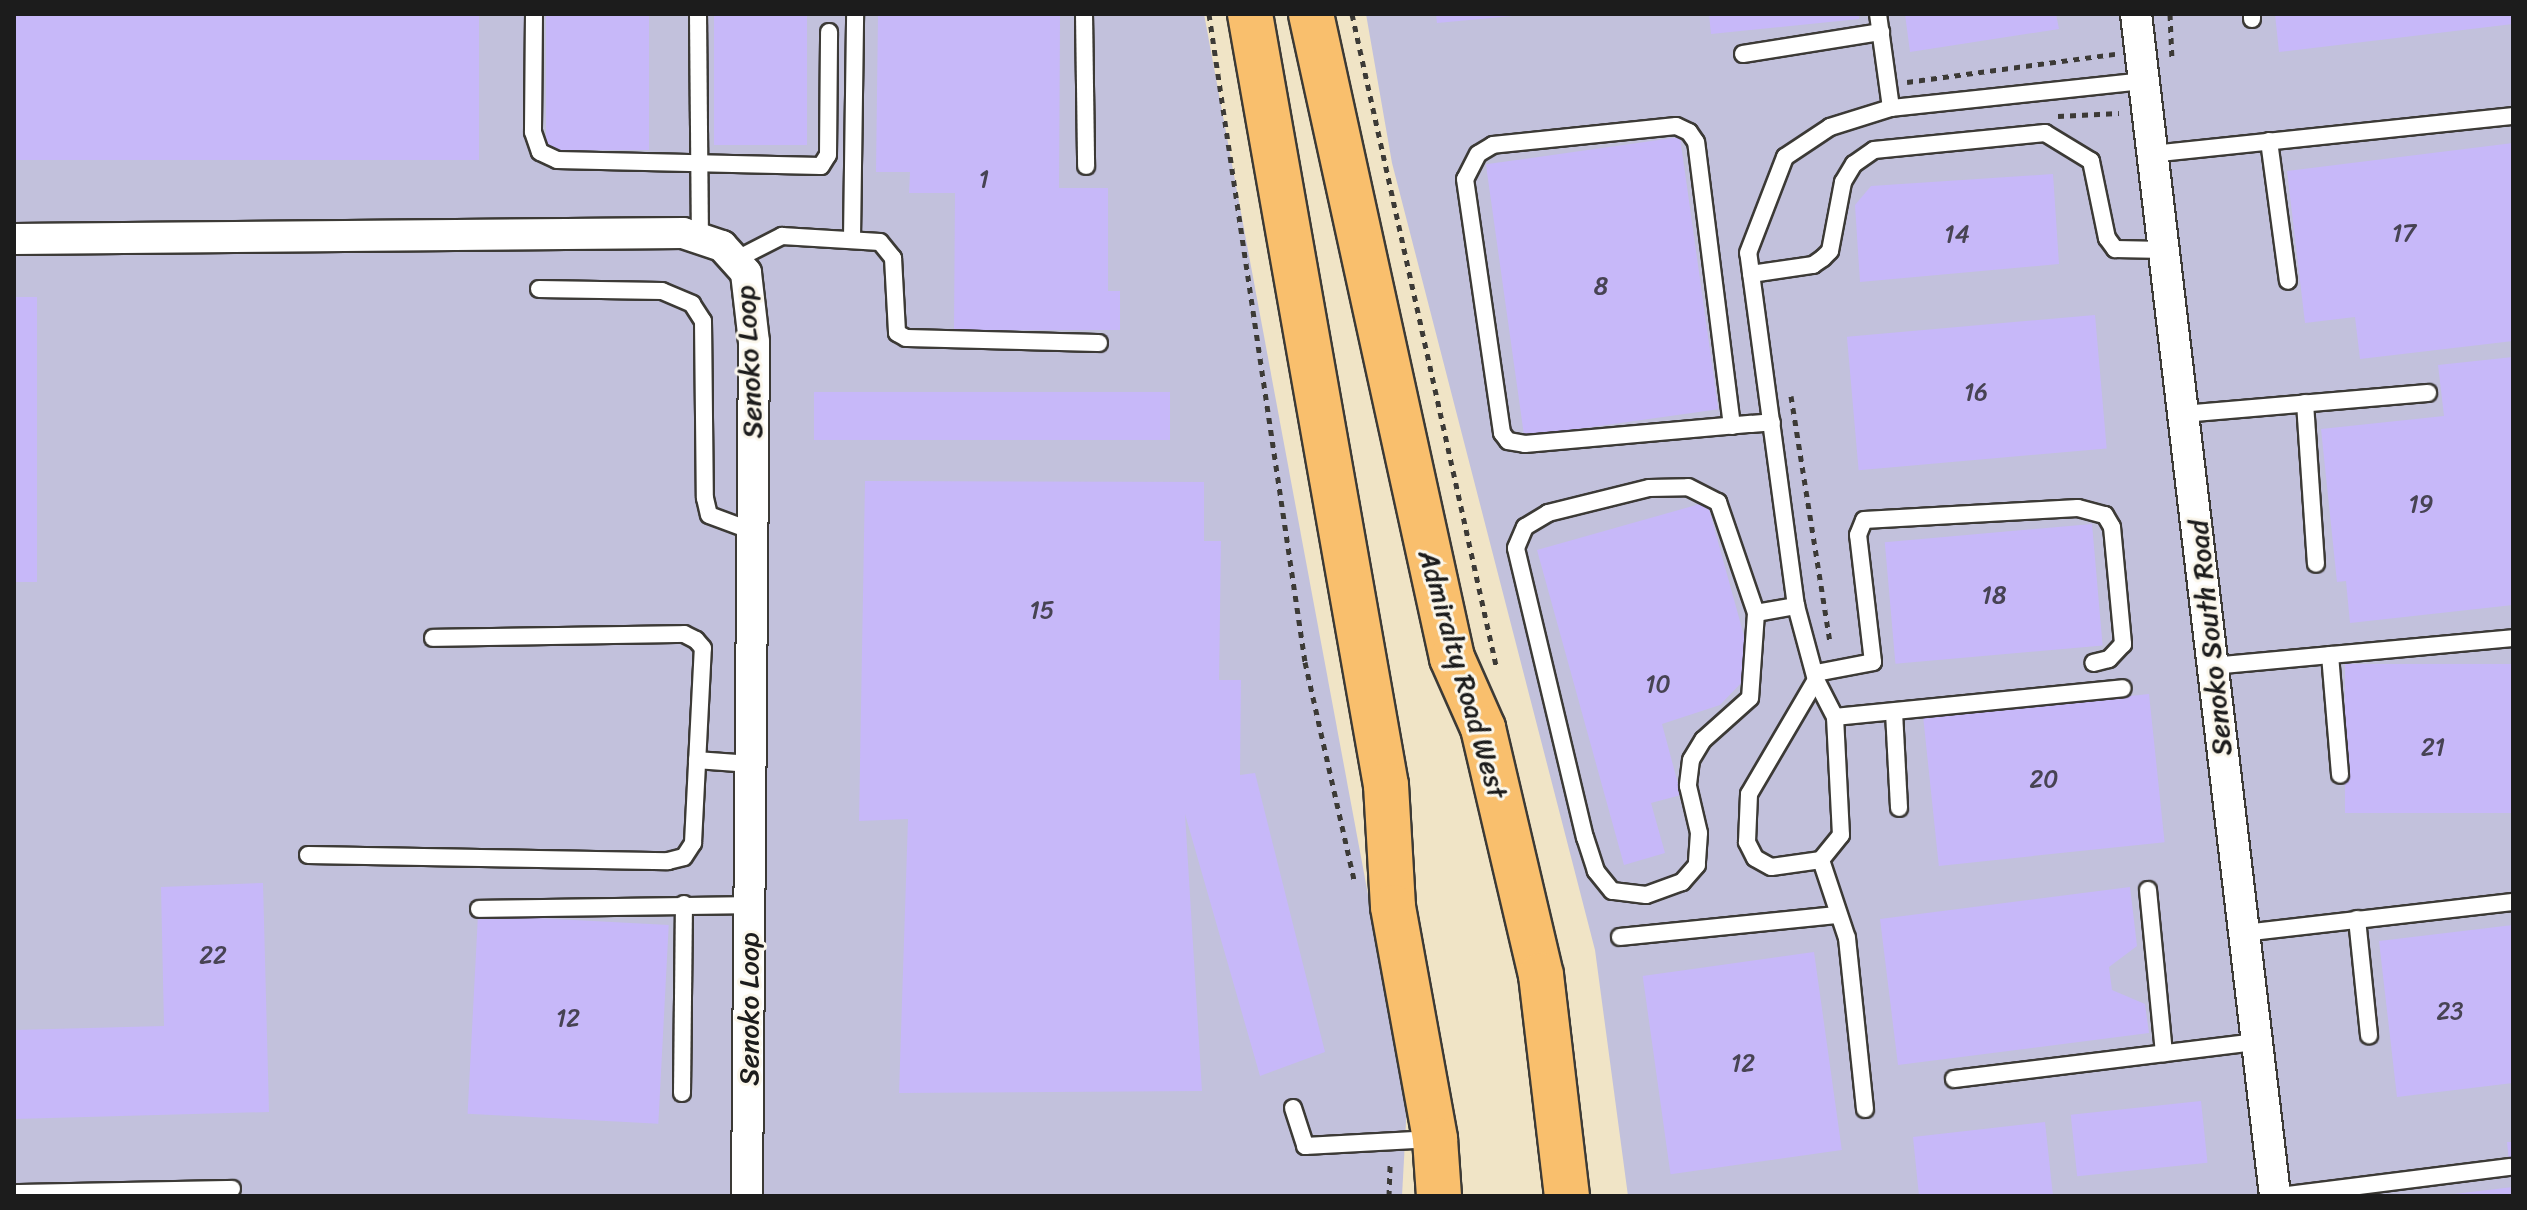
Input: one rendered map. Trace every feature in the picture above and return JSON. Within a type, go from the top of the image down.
[{"type":"main road","points":[[1250,14],[1386,785],[1393,907],[1435,1139],[1439,1196]]},
{"type":"main road","name":"Admiralty Road West","points":[[1311,14],[1452,658],[1483,728],[1541,975],[1567,1196]]},
{"type":"street","name":"Senoko South Road","points":[[2136,14],[2277,1196]]},
{"type":"street","name":"Senoko Loop","points":[[14,239],[683,233],[722,246],[746,273],[754,342],[747,1196]]},
{"type":"lane","points":[[534,14],[533,132],[540,152],[557,160],[700,164],[827,163],[829,32]]},
{"type":"lane","points":[[698,14],[700,239]]},
{"type":"lane","points":[[852,238],[855,14]]},
{"type":"lane","points":[[1084,14],[1086,166]]},
{"type":"lane","points":[[1878,14],[1891,108]]},
{"type":"lane","points":[[1743,54],[1881,32]]},
{"type":"lane","points":[[1816,676],[1798,718],[1749,794],[1746,821],[1755,858],[1771,867],[1821,860],[1841,835],[1835,717],[1816,676],[1796,606],[1748,253],[1785,157],[1830,127],[1891,108],[2142,81]]},
{"type":"lane","points":[[2151,154],[2513,116]]},
{"type":"lane","points":[[1732,426],[1696,142],[1689,132],[1676,126],[1493,145],[1478,154],[1465,179],[1502,433],[1508,441],[1525,444],[1732,426],[1772,422]]},
{"type":"lane","points":[[1751,274],[1813,265],[1830,251],[1843,182],[1854,164],[1874,150],[2045,133],[2091,161],[2107,238],[2115,249],[2165,250]]},
{"type":"lane","points":[[2269,141],[2288,281]]},
{"type":"lane","points":[[735,260],[782,236],[880,242],[893,258],[897,333],[906,338],[1099,343]]},
{"type":"lane","points":[[539,289],[662,291],[692,304],[703,321],[709,515],[752,531]]},
{"type":"lane","points":[[2182,414],[2428,393]]},
{"type":"lane","points":[[2305,403],[2316,564]]},
{"type":"lane","points":[[1649,488],[1703,492],[1718,502],[1756,613],[1750,698],[1703,740],[1691,760],[1688,786],[1699,833],[1697,865],[1682,882],[1646,895],[1612,891],[1596,871],[1585,838],[1522,588],[1516,548],[1525,527],[1548,513],[1649,488]]},
{"type":"lane","points":[[1816,676],[1873,662],[1858,535],[1864,520],[2078,508],[2105,515],[2114,539],[2123,644],[2109,659],[2093,663]]},
{"type":"lane","points":[[1756,613],[1796,606]]},
{"type":"lane","points":[[308,855],[684,857],[693,843],[703,648],[684,634],[433,638]]},
{"type":"lane","points":[[2212,666],[2513,638]]},
{"type":"lane","points":[[2330,655],[2340,775]]},
{"type":"lane","points":[[1835,717],[2123,688]]},
{"type":"lane","points":[[1894,712],[1899,808]]},
{"type":"lane","points":[[697,760],[750,764]]},
{"type":"lane","points":[[1821,860],[1836,915],[1847,938],[1865,1109]]},
{"type":"lane","points":[[2148,890],[2164,1053]]},
{"type":"lane","points":[[2244,933],[2513,902]]},
{"type":"lane","points":[[682,1093],[684,904]]},
{"type":"lane","points":[[479,909],[750,905]]},
{"type":"lane","points":[[1620,937],[1836,915]]},
{"type":"lane","points":[[2357,919],[2369,1035]]},
{"type":"lane","points":[[1954,1079],[2257,1042]]},
{"type":"lane","points":[[1293,1108],[1305,1146],[1390,1145],[1435,1139]]},
{"type":"lane","points":[[2277,1196],[2392,1189],[2510,1167]]},
{"type":"lane","points":[[14,1193],[232,1189]]},
{"type":"path","points":[[1209,14],[1305,662],[1357,895]]},
{"type":"path","points":[[1352,14],[1497,671]]},
{"type":"path","points":[[2170,14],[2172,33]]},
{"type":"path","points":[[2051,116],[2127,112]]},
{"type":"path","points":[[1790,389],[1835,672]]},
{"type":"path","points":[[1389,1196],[1390,1145]]},
{"type":"shaded area","points":[[14,14],[1204,14],[1407,1104],[1402,1196],[14,1196]]},
{"type":"shaded area","points":[[1366,14],[2513,14],[2513,1196],[1628,1196],[1595,950],[1392,163]]},
{"type":"building","points":[[14,14],[479,14],[479,160],[14,160]]},
{"type":"building","points":[[546,14],[649,14],[649,150],[546,150]]},
{"type":"building","points":[[714,14],[807,14],[807,145],[714,145]]},
{"type":"building","points":[[878,14],[1060,14],[1059,188],[1108,188],[1108,291],[1120,291],[1120,330],[954,330],[955,193],[909,193],[910,172],[876,172]]},
{"type":"building","points":[[1436,14],[1513,14],[1513,16],[1437,23]]},
{"type":"building","points":[[1709,14],[1859,14],[1859,19],[1711,34]]},
{"type":"building","points":[[1905,14],[2056,14],[2059,29],[1910,52]]},
{"type":"building","points":[[2275,14],[2513,14],[2513,24],[2279,52]]},
{"type":"building","points":[[1680,137],[1718,409],[1524,437],[1486,164]]},
{"type":"building","points":[[2513,143],[2513,341],[2360,359],[2355,317],[2305,323],[2287,171]]},
{"type":"building","points":[[2053,174],[2059,264],[1860,282],[1855,205],[1871,186]]},
{"type":"building","points":[[14,297],[37,297],[37,582],[14,582]]},
{"type":"building","points":[[2095,315],[2107,448],[1859,470],[1847,337]]},
{"type":"building","points":[[2513,357],[2513,605],[2350,623],[2346,581],[2337,582],[2321,429],[2444,416],[2438,365]]},
{"type":"building","points":[[814,392],[1170,392],[1170,440],[814,440]]},
{"type":"building","points":[[865,481],[1204,482],[1204,541],[1221,541],[1219,680],[1241,680],[1240,775],[1255,773],[1325,1052],[1260,1076],[1185,814],[1202,1091],[899,1093],[908,819],[859,821]]},
{"type":"building","points":[[1707,502],[1746,643],[1744,680],[1720,705],[1662,724],[1681,795],[1651,803],[1665,853],[1624,865],[1537,550]]},
{"type":"building","points":[[2092,524],[2103,646],[1895,664],[1885,542]]},
{"type":"building","points":[[2345,664],[2513,664],[2513,813],[2345,813]]},
{"type":"building","points":[[2149,694],[2165,842],[1939,866],[1923,718]]},
{"type":"building","points":[[263,883],[269,1112],[14,1119],[14,1030],[164,1026],[161,887]]},
{"type":"building","points":[[2130,887],[2137,946],[2109,967],[2112,990],[2145,1004],[2149,1033],[1898,1065],[1880,919]]},
{"type":"building","points":[[478,915],[669,925],[658,1124],[468,1114]]},
{"type":"building","points":[[2513,925],[2513,1083],[2397,1097],[2379,941]]},
{"type":"building","points":[[1814,952],[1842,1150],[1671,1174],[1643,976]]},
{"type":"building","points":[[2201,1101],[2207,1163],[2077,1176],[2071,1115]]},
{"type":"building","points":[[2045,1122],[2053,1196],[1919,1196],[1913,1137]]},
{"type":"building","points":[[2507,1142],[2513,1142],[2513,1179],[2511,1179]]},
{"type":"building","points":[[2513,1187],[2513,1196],[2454,1196],[2454,1194]]}]
